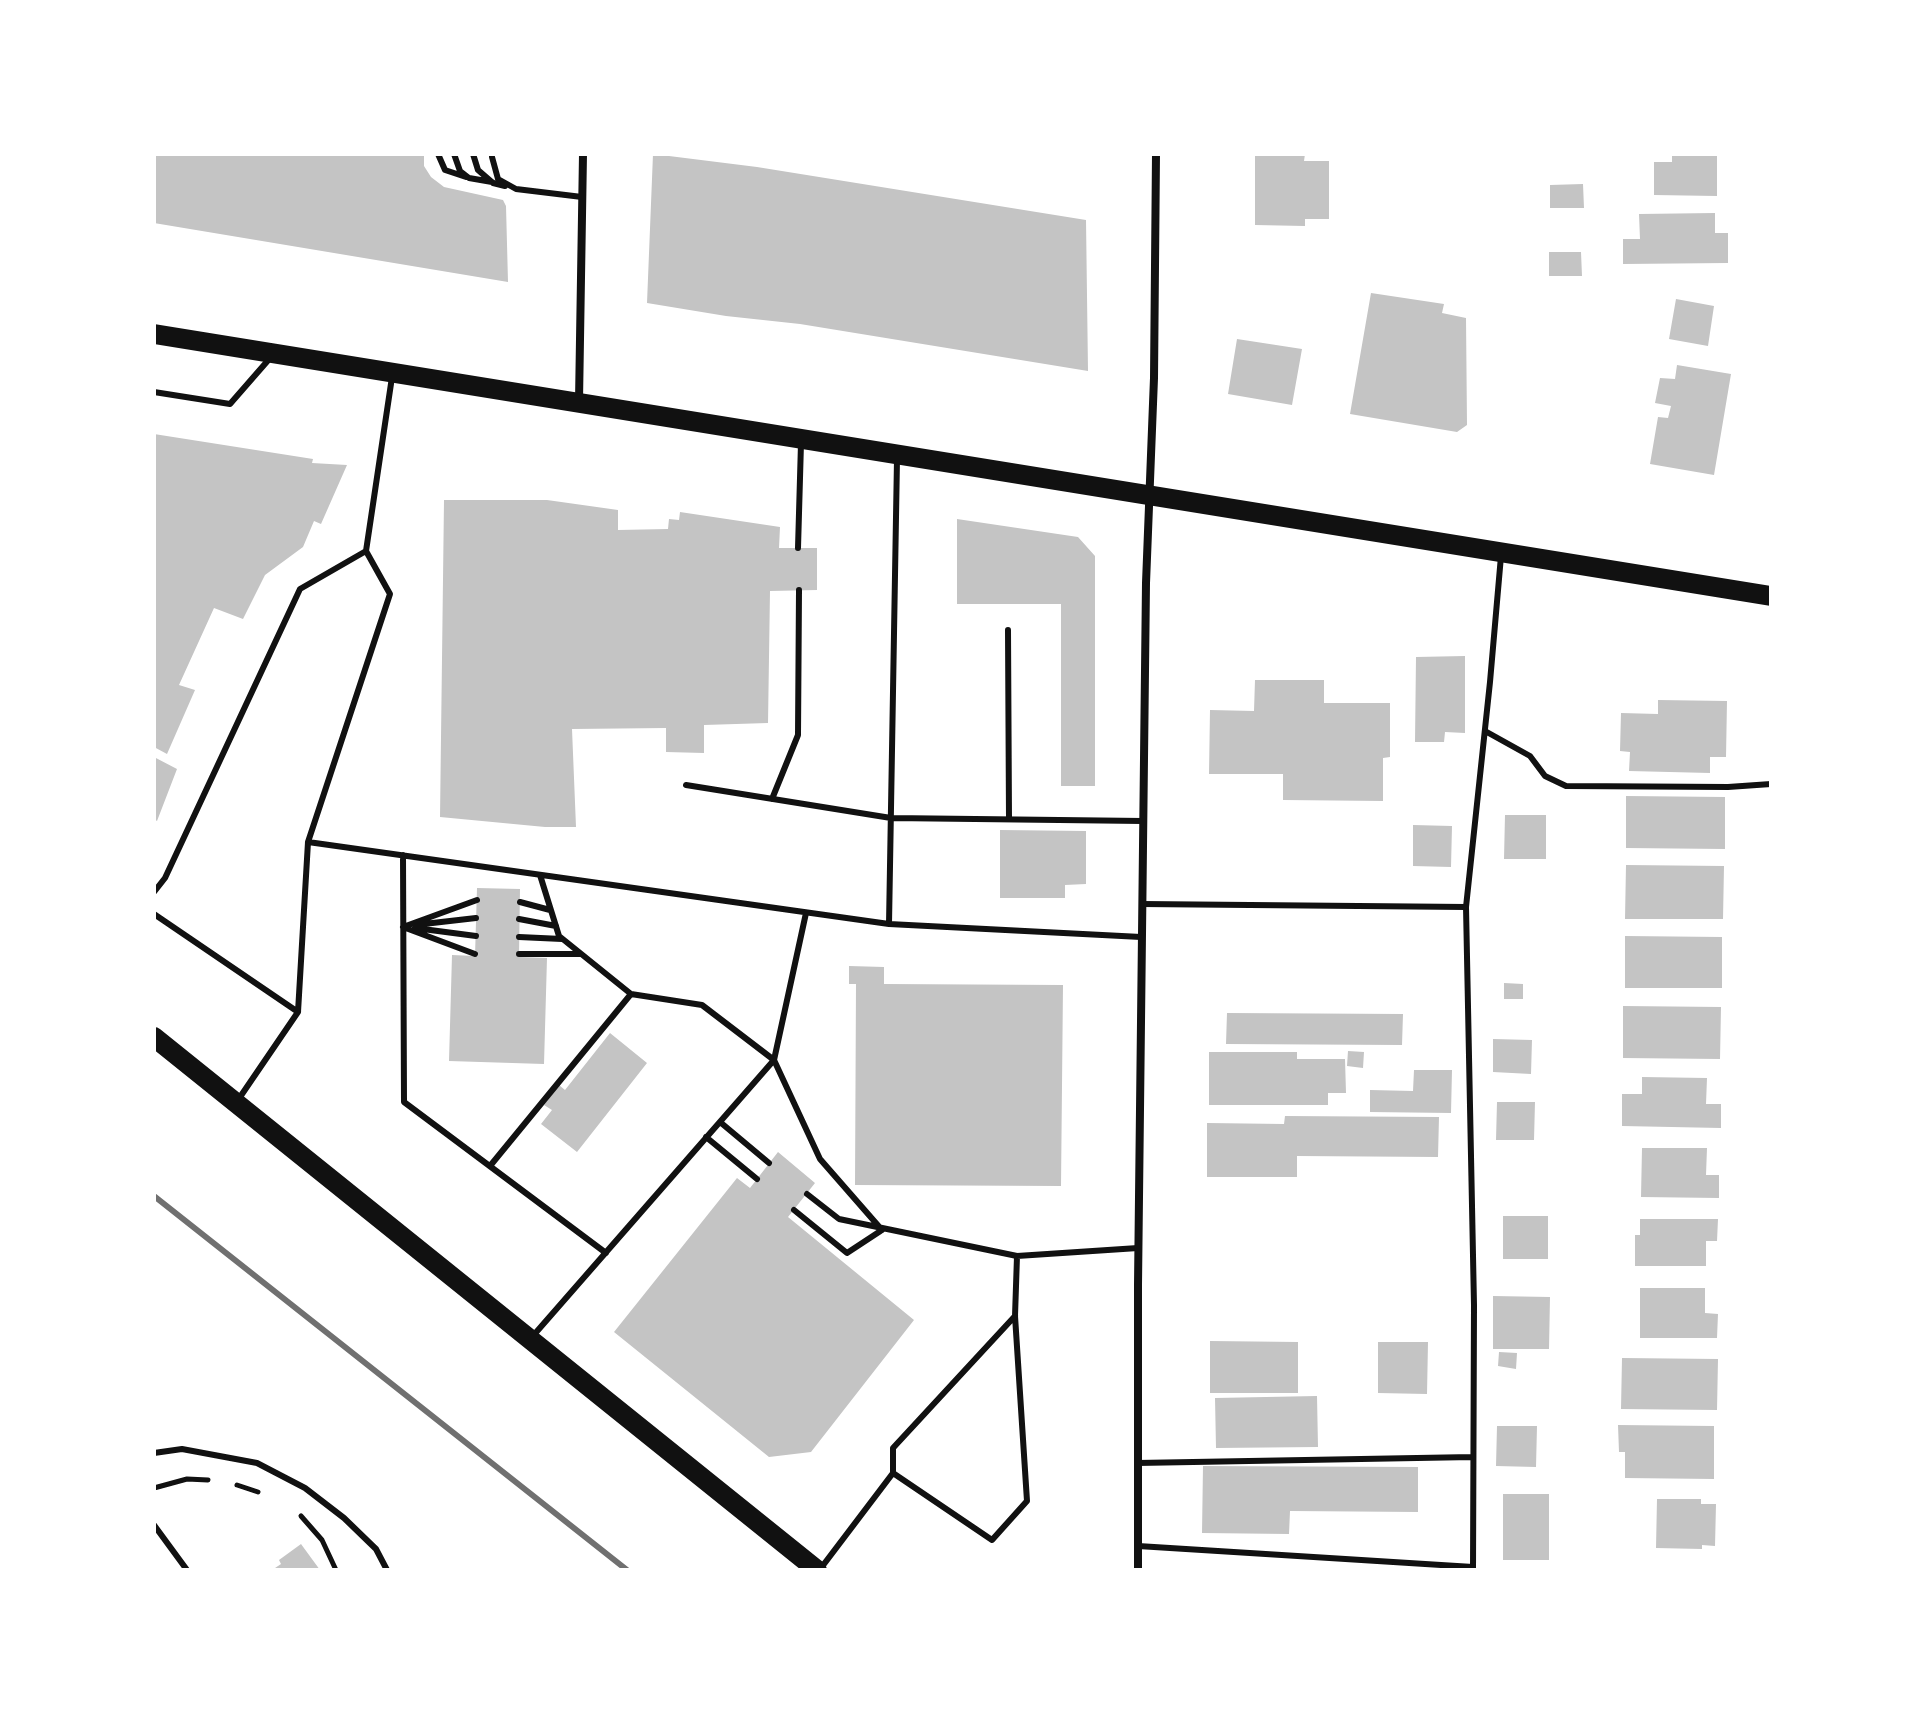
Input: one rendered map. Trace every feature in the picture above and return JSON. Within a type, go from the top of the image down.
[{"type":"main road","points":[[154,334],[1771,596]]},
{"type":"main road","points":[[154,1037],[818,1570]]},
{"type":"street","points":[[578,404],[583,154]]},
{"type":"street","points":[[1138,1570],[1141,937],[1156,154]]},
{"type":"lane","points":[[438,154],[445,170],[469,178],[516,189],[582,197]]},
{"type":"lane","points":[[454,154],[460,171],[469,178]]},
{"type":"lane","points":[[473,154],[478,170],[493,183]]},
{"type":"lane","points":[[492,157],[498,179],[516,189]]},
{"type":"lane","points":[[154,392],[230,404],[274,354]]},
{"type":"lane","points":[[235,1104],[298,1012],[308,842],[390,594],[366,551],[393,373]]},
{"type":"lane","points":[[798,548],[801,440]]},
{"type":"lane","points":[[889,924],[898,455]]},
{"type":"lane","points":[[154,892],[165,878],[300,589],[366,551]]},
{"type":"lane","points":[[1138,1546],[1473,1569],[1474,1305],[1466,907],[1501,551]]},
{"type":"lane","points":[[772,799],[798,735],[799,590]]},
{"type":"lane","points":[[1008,630],[1009,819]]},
{"type":"lane","points":[[1485,731],[1530,756],[1545,776],[1566,786],[1728,787],[1771,784]]},
{"type":"lane","points":[[686,785],[891,818],[1143,821]]},
{"type":"lane","points":[[308,842],[889,924],[1141,937]]},
{"type":"lane","points":[[403,855],[404,1102],[606,1253]]},
{"type":"lane","points":[[540,875],[562,939],[580,954],[631,994],[702,1005],[774,1060],[820,1159],[882,1230]]},
{"type":"lane","points":[[403,927],[477,900]]},
{"type":"lane","points":[[520,902],[550,910]]},
{"type":"lane","points":[[1142,904],[1466,907]]},
{"type":"lane","points":[[530,1340],[774,1060],[806,913]]},
{"type":"lane","points":[[154,914],[298,1012]]},
{"type":"lane","points":[[403,927],[476,918]]},
{"type":"lane","points":[[519,919],[556,926]]},
{"type":"lane","points":[[403,927],[476,936]]},
{"type":"lane","points":[[403,927],[475,954]]},
{"type":"lane","points":[[519,937],[562,939]]},
{"type":"lane","points":[[519,954],[580,954]]},
{"type":"lane","points":[[490,1166],[631,994]]},
{"type":"lane","points":[[720,1122],[769,1163]]},
{"type":"lane","points":[[706,1137],[757,1179]]},
{"type":"lane","points":[[807,1194],[839,1219],[1017,1256],[1138,1248]]},
{"type":"lane","points":[[794,1210],[847,1253],[882,1230]]},
{"type":"lane","points":[[893,1473],[992,1540],[1027,1501],[1015,1316],[1017,1256]]},
{"type":"lane","points":[[818,1570],[893,1473],[893,1448],[1015,1316]]},
{"type":"lane","points":[[154,1453],[182,1449],[257,1463],[305,1488],[344,1518],[376,1549],[387,1570]]},
{"type":"lane","points":[[1137,1463],[1473,1457]]},
{"type":"lane","points":[[154,1525],[187,1570]]},
{"type":"path","points":[[154,1488],[187,1479],[216,1481]]},
{"type":"path","points":[[229,1483],[261,1493]]},
{"type":"path","points":[[296,1511],[322,1540],[336,1570]]},
{"type":"building","points":[[154,154],[424,154],[424,166],[431,177],[444,187],[503,200],[506,206],[508,282],[154,223]]},
{"type":"building","points":[[653,154],[757,167],[1086,220],[1088,371],[800,324],[647,303]]},
{"type":"building","points":[[1255,154],[1305,154],[1304,161],[1329,161],[1329,219],[1305,219],[1305,226],[1255,225]]},
{"type":"building","points":[[1672,154],[1717,154],[1717,196],[1654,195],[1654,162],[1672,162]]},
{"type":"building","points":[[1583,184],[1584,208],[1550,208],[1550,185]]},
{"type":"building","points":[[1715,213],[1715,233],[1728,233],[1728,263],[1623,264],[1623,239],[1640,239],[1639,214]]},
{"type":"building","points":[[1549,252],[1581,252],[1582,276],[1549,276]]},
{"type":"building","points":[[1371,293],[1444,304],[1442,313],[1466,318],[1467,425],[1457,432],[1350,414]]},
{"type":"building","points":[[1676,299],[1714,306],[1708,346],[1669,339]]},
{"type":"building","points":[[1237,339],[1302,349],[1292,405],[1228,394]]},
{"type":"building","points":[[1677,365],[1731,374],[1714,475],[1650,464],[1658,417],[1668,418],[1671,406],[1655,403],[1660,378],[1675,379]]},
{"type":"building","points":[[154,434],[313,459],[312,463],[347,465],[321,524],[314,521],[303,547],[265,575],[243,619],[214,608],[179,685],[195,690],[167,754],[154,747]]},
{"type":"building","points":[[444,500],[547,500],[618,510],[618,530],[668,529],[669,519],[679,520],[680,512],[780,527],[779,548],[817,548],[817,590],[770,591],[768,723],[704,725],[704,753],[666,752],[666,728],[572,729],[576,827],[440,817]]},
{"type":"building","points":[[957,519],[1078,537],[1095,556],[1095,786],[1061,786],[1061,604],[957,604]]},
{"type":"building","points":[[1465,656],[1465,733],[1445,732],[1444,742],[1415,742],[1416,657]]},
{"type":"building","points":[[1255,680],[1324,680],[1324,703],[1390,703],[1390,757],[1383,758],[1383,801],[1283,800],[1283,774],[1209,774],[1210,710],[1254,711]]},
{"type":"building","points":[[1658,700],[1727,701],[1726,757],[1710,757],[1710,773],[1629,771],[1630,752],[1620,751],[1621,713],[1658,714]]},
{"type":"building","points":[[154,757],[177,769],[157,821],[154,819]]},
{"type":"building","points":[[1626,796],[1725,797],[1725,849],[1626,848]]},
{"type":"building","points":[[1505,815],[1546,815],[1546,859],[1504,859]]},
{"type":"building","points":[[1413,825],[1452,826],[1451,867],[1413,866]]},
{"type":"building","points":[[1000,830],[1086,831],[1086,884],[1065,885],[1065,898],[1000,898]]},
{"type":"building","points":[[1626,865],[1724,866],[1723,919],[1625,919]]},
{"type":"building","points":[[477,888],[520,889],[519,957],[547,958],[544,1064],[449,1061],[452,955],[475,956]]},
{"type":"building","points":[[1625,936],[1722,937],[1722,988],[1625,988]]},
{"type":"building","points":[[849,966],[884,967],[884,984],[1063,985],[1061,1186],[855,1185],[856,984],[849,984]]},
{"type":"building","points":[[1504,983],[1523,984],[1523,999],[1504,999]]},
{"type":"building","points":[[1623,1006],[1721,1007],[1720,1059],[1623,1058]]},
{"type":"building","points":[[1227,1013],[1403,1014],[1402,1045],[1226,1044]]},
{"type":"building","points":[[610,1033],[647,1063],[577,1152],[541,1124],[552,1110],[544,1105],[559,1085],[565,1090]]},
{"type":"building","points":[[1493,1039],[1532,1040],[1531,1074],[1493,1072]]},
{"type":"building","points":[[1348,1051],[1364,1052],[1363,1068],[1347,1066]]},
{"type":"building","points":[[1209,1052],[1297,1052],[1297,1059],[1345,1059],[1346,1093],[1328,1093],[1328,1105],[1209,1105]]},
{"type":"building","points":[[1414,1070],[1452,1070],[1451,1113],[1370,1112],[1370,1090],[1413,1091]]},
{"type":"building","points":[[1642,1077],[1707,1078],[1706,1104],[1721,1104],[1721,1128],[1622,1126],[1622,1094],[1642,1094]]},
{"type":"building","points":[[1497,1102],[1535,1102],[1534,1140],[1496,1140]]},
{"type":"building","points":[[1285,1116],[1439,1117],[1438,1157],[1297,1156],[1297,1177],[1207,1177],[1207,1123],[1284,1124]]},
{"type":"building","points":[[1642,1148],[1707,1148],[1706,1175],[1719,1175],[1719,1198],[1641,1197]]},
{"type":"building","points":[[778,1152],[815,1183],[788,1217],[914,1320],[811,1452],[769,1457],[614,1332],[737,1178],[750,1188]]},
{"type":"building","points":[[1503,1216],[1548,1216],[1548,1259],[1503,1259]]},
{"type":"building","points":[[1640,1219],[1718,1219],[1717,1241],[1706,1241],[1706,1266],[1635,1266],[1635,1235],[1640,1235]]},
{"type":"building","points":[[1640,1288],[1705,1288],[1705,1313],[1718,1314],[1717,1338],[1640,1338]]},
{"type":"building","points":[[1493,1296],[1550,1297],[1549,1349],[1493,1349]]},
{"type":"building","points":[[1210,1341],[1298,1342],[1298,1393],[1210,1393]]},
{"type":"building","points":[[1378,1342],[1428,1342],[1427,1394],[1378,1393]]},
{"type":"building","points":[[1499,1352],[1517,1353],[1516,1369],[1498,1366]]},
{"type":"building","points":[[1622,1358],[1718,1359],[1717,1410],[1621,1409]]},
{"type":"building","points":[[1317,1396],[1318,1447],[1216,1448],[1215,1398]]},
{"type":"building","points":[[1618,1425],[1714,1426],[1714,1479],[1625,1478],[1625,1452],[1619,1452]]},
{"type":"building","points":[[1497,1426],[1537,1426],[1536,1467],[1496,1466]]},
{"type":"building","points":[[1203,1466],[1418,1467],[1418,1512],[1290,1511],[1289,1534],[1202,1533]]},
{"type":"building","points":[[1503,1494],[1549,1494],[1549,1560],[1503,1560]]},
{"type":"building","points":[[1657,1499],[1701,1499],[1701,1504],[1716,1504],[1715,1546],[1702,1545],[1702,1549],[1656,1548]]},
{"type":"building","points":[[301,1544],[320,1570],[272,1570],[281,1564],[279,1560]]},
{"type":"railway","points":[[154,1196],[627,1570]]}]
